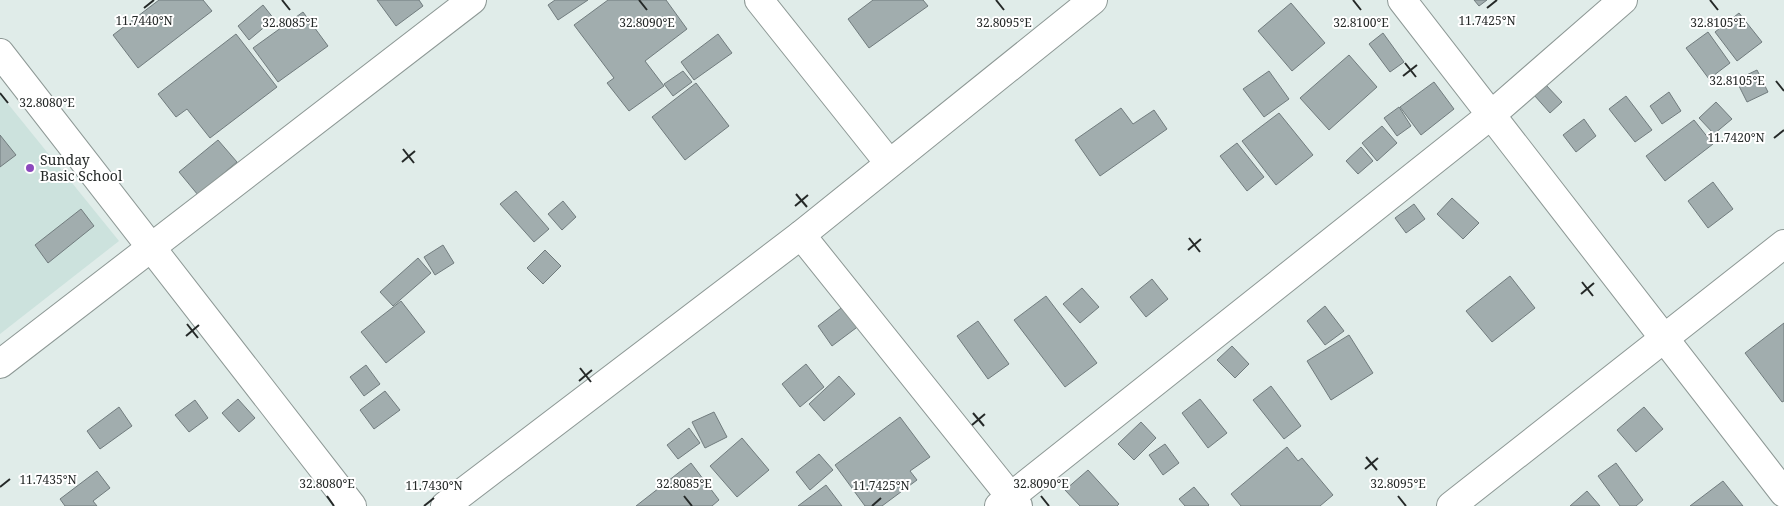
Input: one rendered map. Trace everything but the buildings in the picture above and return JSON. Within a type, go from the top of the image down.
[{"type":"street","points":[[0,364],[472,0]]},
{"type":"street","points":[[759,0],[889,163]]},
{"type":"street","points":[[445,506],[801,235],[1093,0]]},
{"type":"street","points":[[1402,0],[1784,493]]},
{"type":"street","points":[[801,235],[1009,503],[1491,115],[1623,0]]},
{"type":"street","points":[[0,54],[352,506]]},
{"type":"street","points":[[1451,506],[1784,244]]},
{"type":"shaded area","name":"Sunday Basic School","points":[[0,94],[119,241],[0,334]]},
{"type":"place","name":"Sunday Basic School","points":[[30,168]]}]
